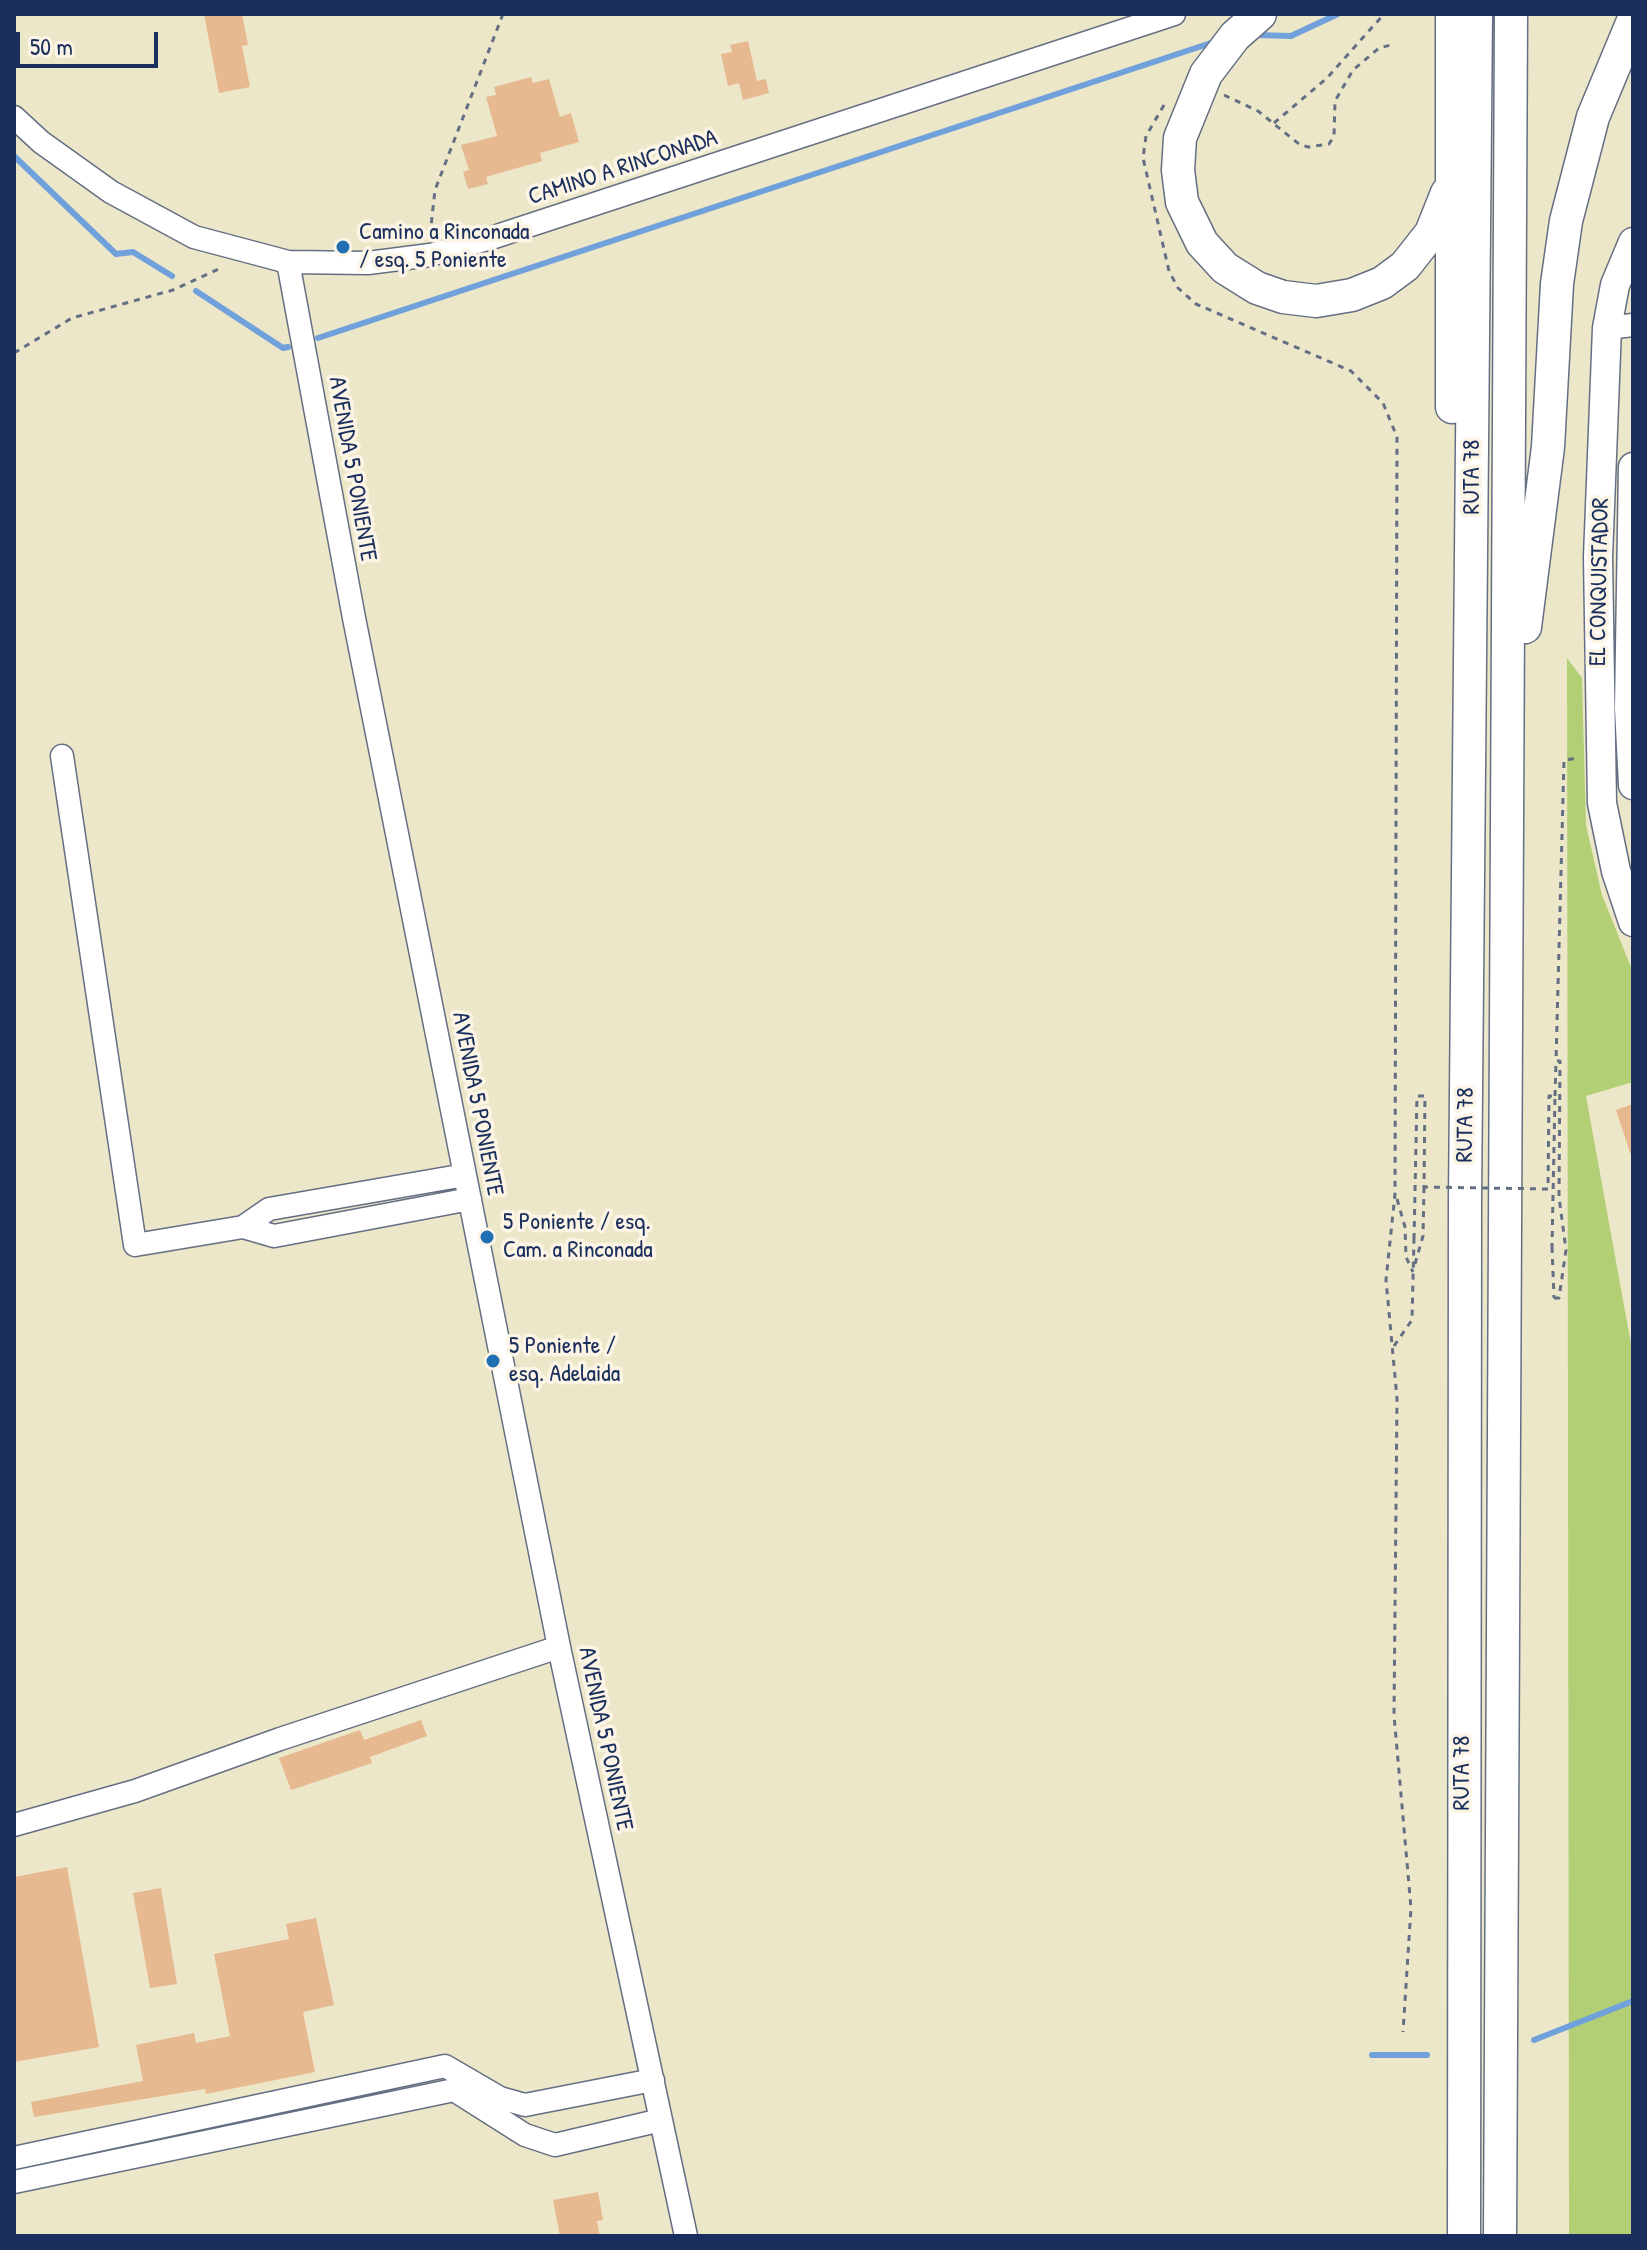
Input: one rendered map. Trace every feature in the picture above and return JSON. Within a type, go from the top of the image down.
[{"type":"highway","points":[[1260,14],[1220,54],[1197,91],[1178,154],[1179,186],[1187,218],[1202,243],[1225,268],[1270,293],[1296,300],[1335,299],[1369,289],[1394,275],[1420,249],[1431,233],[1452,171]]},
{"type":"highway","points":[[1452,14],[1455,523],[1460,643],[1471,736]]},
{"type":"highway","name":"RUTA 78","points":[[1464,2236],[1465,1199],[1476,14]]},
{"type":"highway","name":"RUTA 78","points":[[1500,2236],[1511,14]]},
{"type":"highway","points":[[1506,813],[1547,458],[1560,252],[1583,151],[1633,21]]},
{"type":"main road","name":"EL CONQUISTADOR","points":[[1633,242],[1615,285],[1620,327],[1598,557],[1602,803],[1608,837],[1633,922]]},
{"type":"main road","name":"EL CONQUISTADOR","points":[[1633,467],[1633,785]]},
{"type":"street","name":"CAMINO A RINCONADA","points":[[14,117],[75,168],[138,208],[194,237],[243,253],[288,262],[361,264],[430,255],[488,239],[1174,14]]},
{"type":"street","name":"AVENIDA 5 PONIENTE","points":[[288,262],[354,618],[559,1647],[686,2236]]},
{"type":"street","points":[[1599,687],[1631,676]]},
{"type":"street","points":[[62,756],[135,1245],[243,1227],[269,1209],[465,1175]]},
{"type":"street","points":[[243,1227],[274,1236],[470,1199]]},
{"type":"street","points":[[14,1825],[135,1791],[294,1734],[559,1647]]},
{"type":"street","points":[[14,2158],[445,2066],[500,2098],[525,2105],[653,2080]]},
{"type":"street","points":[[14,2182],[454,2090],[525,2135],[555,2145],[661,2120]]},
{"type":"path","points":[[430,255],[429,227],[435,190],[503,14]]},
{"type":"path","points":[[1274,123],[1311,94],[1384,14]]},
{"type":"path","points":[[1197,91],[1241,101],[1304,146],[1329,144],[1334,136],[1335,101],[1353,70],[1379,48],[1391,45]]},
{"type":"path","points":[[1167,103],[1149,128],[1143,158],[1169,271],[1178,288],[1196,304],[1351,371],[1375,392],[1395,425],[1398,518],[1395,1194],[1386,1280],[1397,1412],[1394,1715],[1411,1908],[1403,2032]]},
{"type":"path","points":[[14,353],[72,318],[173,290],[217,271],[243,253]]},
{"type":"path","points":[[1556,1061],[1560,1061],[1559,1197],[1566,1250],[1559,1298],[1554,1298],[1552,1247],[1555,1069],[1564,760],[1600,757]]},
{"type":"path","points":[[1393,1347],[1412,1320],[1413,1272],[1414,1239],[1417,1096],[1425,1096],[1423,1236],[1413,1272]]},
{"type":"path","points":[[1424,1187],[1548,1189],[1549,1096],[1555,1096]]},
{"type":"path","points":[[1395,1194],[1405,1227],[1406,1257],[1413,1272]]},
{"type":"green space","points":[[1567,658],[1582,678],[1586,825],[1602,895],[1633,972],[1633,1082],[1586,1096],[1633,1355],[1633,2236],[1569,2236]]},
{"type":"building","points":[[204,14],[242,14],[248,45],[242,46],[250,87],[219,93]]},
{"type":"building","points":[[748,41],[757,81],[766,79],[769,93],[743,100],[739,83],[728,86],[721,54],[732,52],[730,45]]},
{"type":"building","points":[[531,77],[533,83],[549,79],[560,117],[571,113],[579,142],[540,153],[542,161],[486,177],[488,184],[468,189],[463,172],[469,170],[461,145],[497,136],[486,97],[496,95],[494,87]]},
{"type":"building","points":[[1633,1104],[1633,1153],[1630,1153],[1616,1110]]},
{"type":"building","points":[[421,1720],[427,1736],[370,1757],[372,1763],[291,1790],[279,1758],[360,1730],[364,1740]]},
{"type":"building","points":[[67,1867],[99,2047],[14,2062],[14,1877]]},
{"type":"building","points":[[161,1888],[177,1984],[150,1988],[133,1893]]},
{"type":"building","points":[[316,1918],[334,2005],[303,2012],[315,2072],[206,2094],[205,2089],[34,2117],[31,2102],[143,2081],[136,2045],[194,2033],[196,2043],[230,2036],[214,1954],[289,1939],[286,1924]]},
{"type":"building","points":[[598,2192],[603,2220],[597,2221],[600,2236],[560,2236],[553,2200]]},
{"type":"waterway","points":[[1255,35],[1291,36],[1338,14]]},
{"type":"waterway","points":[[318,338],[1217,41]]},
{"type":"waterway","points":[[14,156],[116,254],[133,252],[172,276]]},
{"type":"waterway","points":[[196,291],[283,348],[288,347]]},
{"type":"waterway","points":[[1534,2040],[1633,2001]]},
{"type":"waterway","points":[[1372,2055],[1427,2055]]},
{"type":"place","name":"Camino a Rinconada / esq. 5 Poniente","points":[[343,247]]},
{"type":"place","name":"5 Poniente / esq. Cam. a Rinconada","points":[[487,1237]]},
{"type":"place","name":"5 Poniente / esq. Adelaida","points":[[493,1361]]}]
